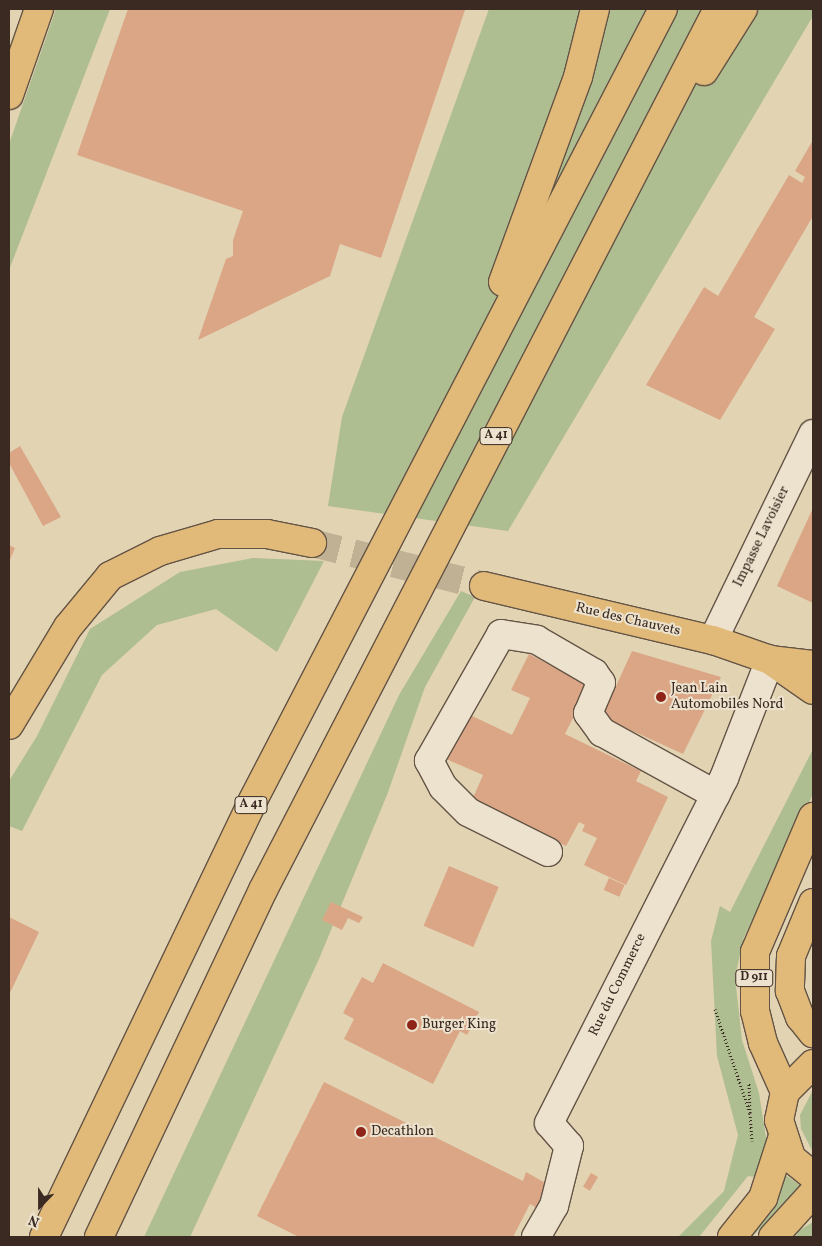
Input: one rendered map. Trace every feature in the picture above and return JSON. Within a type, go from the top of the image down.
[{"type":"main road","points":[[9,95],[39,9]]},
{"type":"main road","points":[[468,377],[578,77],[595,9]]},
{"type":"main road","name":"A 41","points":[[44,1237],[247,813],[468,377],[663,9]]},
{"type":"main road","name":"A 41","points":[[99,1237],[263,890],[718,9]]},
{"type":"main road","points":[[596,244],[743,9]]},
{"type":"main road","points":[[9,725],[68,627],[110,576],[160,551],[218,534],[267,534],[312,543]]},
{"type":"main road","name":"Rue des Chauvets","points":[[484,586],[713,640],[779,669],[813,690]]},
{"type":"main road","name":"Rue des Chauvets","points":[[779,669],[813,665]]},
{"type":"main road","name":"D 911","points":[[785,1092],[762,1043],[757,1019],[755,952],[813,817]]},
{"type":"main road","name":"D 911","points":[[813,904],[791,956],[790,991],[800,1017],[813,1033]]},
{"type":"main road","points":[[813,1064],[785,1092],[779,1120],[782,1139],[791,1158],[813,1176]]},
{"type":"main road","points":[[732,1237],[763,1198],[782,1139]]},
{"type":"main road","points":[[772,1237],[813,1193]]},
{"type":"street","name":"Impasse Lavoisier","points":[[713,640],[813,434]]},
{"type":"street","points":[[548,852],[468,812],[443,787],[429,761],[501,634],[537,640],[594,673],[601,683],[588,713],[602,732],[716,795]]},
{"type":"street","name":"Rue du Commerce","points":[[536,1237],[554,1206],[569,1146],[549,1123],[716,795],[742,732],[779,669]]},
{"type":"path","points":[[714,1009],[750,1114],[752,1094],[748,1078]]},
{"type":"green space","points":[[56,9],[110,9],[9,270],[9,144]]},
{"type":"green space","points":[[489,9],[813,9],[813,16],[508,531],[328,506],[342,417]]},
{"type":"green space","points":[[253,558],[324,561],[277,652],[216,609],[157,625],[102,675],[22,831],[9,826],[9,781],[37,736],[90,629],[180,572]]},
{"type":"green space","points":[[461,591],[475,597],[425,687],[387,795],[319,959],[190,1237],[144,1237],[399,695]]},
{"type":"green space","points":[[813,749],[813,794],[744,937],[735,977],[742,1040],[759,1093],[767,1144],[761,1178],[748,1176],[699,1237],[678,1237],[724,1191],[738,1135],[717,1056],[711,941],[720,906],[730,912]]},
{"type":"green space","points":[[813,1090],[813,1152],[801,1129],[800,1115]]},
{"type":"green space","points":[[783,1173],[805,1189],[781,1206],[752,1237],[738,1237]]},
{"type":"green space","points":[[813,1222],[813,1237],[795,1237],[800,1230]]},
{"type":"building","points":[[128,9],[465,10],[381,258],[340,244],[330,276],[198,340],[226,259],[233,256],[233,240],[243,211],[77,155]]},
{"type":"building","points":[[813,140],[813,216],[754,317],[775,329],[720,420],[646,385],[704,287],[718,296],[789,175],[802,183],[805,177],[795,171]]},
{"type":"building","points":[[20,446],[61,517],[43,526],[9,463],[9,453]]},
{"type":"building","points":[[813,508],[813,603],[777,586]]},
{"type":"building","points":[[9,545],[15,548],[9,562]]},
{"type":"building","name":"Jean Lain Automobiles Nord","points":[[632,651],[721,677],[683,754],[602,717]]},
{"type":"building","points":[[529,654],[589,686],[565,734],[641,771],[636,781],[668,797],[626,885],[584,865],[597,838],[582,831],[585,825],[579,822],[566,846],[472,800],[483,775],[446,759],[468,714],[512,735],[530,698],[511,690]]},
{"type":"building","points":[[449,866],[499,887],[473,947],[424,926]]},
{"type":"building","points":[[609,878],[625,885],[619,897],[604,890]]},
{"type":"building","points":[[331,902],[363,917],[359,923],[348,918],[342,930],[322,920]]},
{"type":"building","points":[[9,917],[39,932],[9,995]]},
{"type":"building","name":"Burger King","points":[[383,963],[479,1012],[467,1035],[460,1031],[433,1084],[344,1039],[354,1019],[343,1013],[362,977],[373,983]]},
{"type":"building","name":"Decathlon","points":[[324,1082],[523,1181],[526,1172],[549,1185],[537,1208],[530,1204],[513,1237],[299,1237],[257,1216]]},
{"type":"building","points":[[591,1173],[598,1177],[590,1191],[583,1187]]},
{"type":"tunnel","points":[[312,543],[484,586]]},
{"type":"place","name":"Jean Lain Automobiles Nord","points":[[661,697]]},
{"type":"place","name":"Burger King","points":[[412,1025]]},
{"type":"place","name":"Decathlon","points":[[361,1132]]}]
